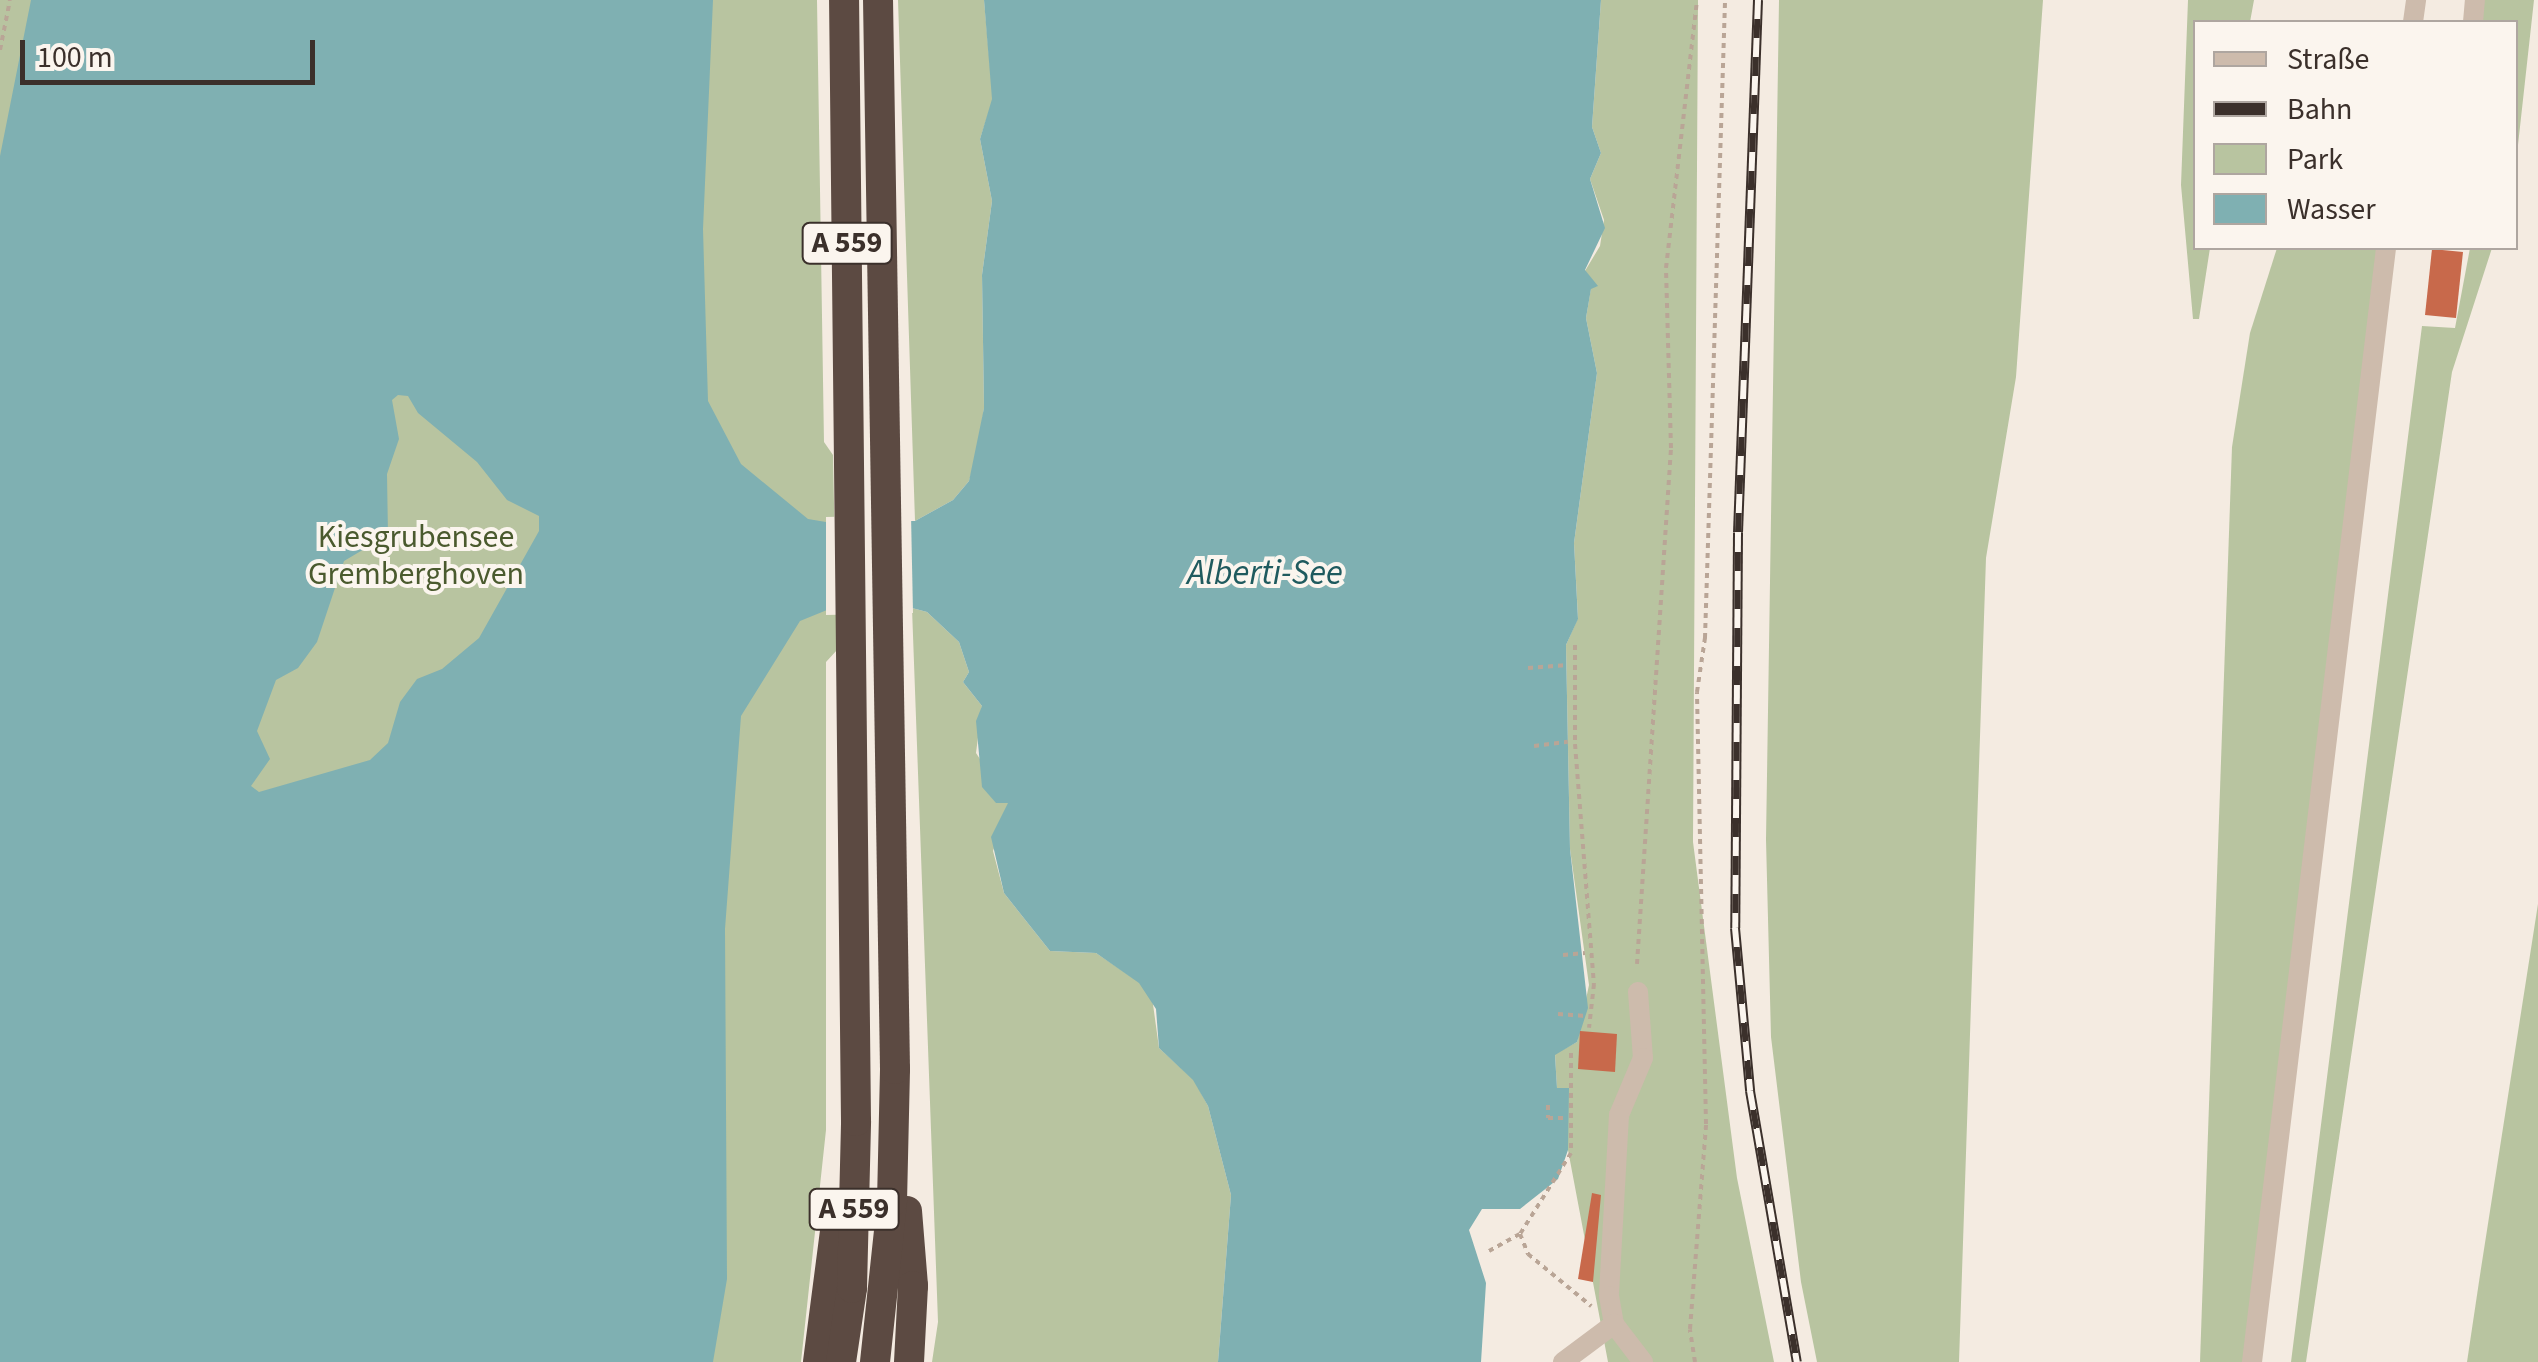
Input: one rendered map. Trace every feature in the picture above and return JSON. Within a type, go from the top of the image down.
[{"type":"highway","name":"A 559","points":[[841,1362],[852,1288],[854,650],[844,0]]},
{"type":"highway","name":"A 559","points":[[874,1362],[886,1287],[895,1069],[878,0]]},
{"type":"highway","points":[[818,1362],[852,1056]]},
{"type":"highway","points":[[895,1069],[913,1286],[909,1362]]},
{"type":"lane","points":[[2252,1362],[2386,250]]},
{"type":"lane","points":[[1638,992],[1643,1058],[1619,1115],[1610,1296],[1614,1324],[1643,1362]]},
{"type":"lane","points":[[1563,1362],[1614,1324]]},
{"type":"path","points":[[0,50],[10,0]]},
{"type":"path","points":[[1636,964],[1670,448],[1666,268],[1698,0]]},
{"type":"path","points":[[1695,1362],[1690,1329],[1706,1124],[1697,692],[1706,638],[1725,0]]},
{"type":"path","points":[[1576,645],[1575,744],[1594,984],[1589,1028]]},
{"type":"path","points":[[1528,668],[1568,665]]},
{"type":"path","points":[[1534,746],[1568,742]]},
{"type":"path","points":[[1563,954],[1585,953]]},
{"type":"path","points":[[1558,1014],[1586,1016]]},
{"type":"path","points":[[1488,1251],[1520,1234],[1571,1154],[1570,1053]]},
{"type":"path","points":[[1548,1105],[1548,1118],[1567,1118]]},
{"type":"path","points":[[1520,1234],[1528,1254],[1554,1279],[1614,1324]]},
{"type":"green space","name":"Kiesgrubensee Gremberghoven","points":[[0,0],[817,0],[824,442],[833,455],[837,650],[826,662],[826,1130],[801,1362],[0,1362]]},
{"type":"green space","points":[[898,0],[984,0],[993,99],[980,139],[992,201],[982,275],[984,408],[978,451],[969,481],[953,500],[915,521]]},
{"type":"green space","points":[[1601,0],[1698,0],[1693,842],[1737,1178],[1774,1362],[1608,1362],[1568,1150],[1568,1088],[1557,1089],[1555,1054],[1577,1042],[1589,985],[1570,849],[1566,645],[1578,618],[1574,543],[1597,373],[1586,318],[1591,288],[1597,286],[1585,271],[1600,246],[1604,220],[1590,179],[1601,153],[1592,127]]},
{"type":"green space","points":[[1779,0],[2043,0],[2016,377],[1986,558],[1959,1362],[1817,1362],[1801,1282],[1771,1037],[1766,840]]},
{"type":"green space","points":[[2188,0],[2254,0],[2250,20],[2193,20],[2193,250],[2210,250],[2199,319],[2193,319],[2181,185]]},
{"type":"green space","points":[[2483,0],[2534,0],[2518,145],[2518,20],[2480,20]]},
{"type":"green space","points":[[2276,250],[2378,250],[2244,1362],[2200,1362],[2232,447],[2250,333]]},
{"type":"green space","points":[[2470,250],[2491,250],[2452,372],[2306,1362],[2291,1362],[2422,326],[2455,328]]},
{"type":"green space","points":[[912,608],[927,612],[959,642],[969,672],[963,682],[982,706],[976,753],[1009,803],[993,851],[1004,893],[1050,951],[1096,953],[1139,982],[1152,997],[1159,1048],[1194,1080],[1208,1106],[1231,1195],[1218,1362],[932,1362],[938,1322]]},
{"type":"green space","points":[[2538,904],[2538,1362],[2467,1362],[2480,1275]]},
{"type":"water","name":"Alberti-See","points":[[31,0],[713,0],[703,229],[708,401],[741,464],[808,519],[915,521],[953,500],[969,481],[984,408],[982,275],[992,201],[980,139],[992,99],[984,0],[1601,0],[1592,127],[1601,153],[1590,179],[1605,228],[1585,270],[1598,286],[1591,289],[1586,318],[1597,373],[1574,543],[1578,619],[1566,645],[1570,849],[1588,1008],[1577,1042],[1555,1055],[1557,1088],[1569,1088],[1568,1150],[1558,1179],[1520,1209],[1482,1209],[1469,1230],[1486,1283],[1481,1362],[1218,1362],[1231,1195],[1208,1106],[1193,1080],[1159,1048],[1156,1009],[1139,983],[1096,953],[1050,951],[1004,893],[991,837],[1008,803],[996,803],[982,787],[976,721],[982,706],[963,682],[969,672],[959,642],[927,612],[912,608],[827,610],[800,621],[741,716],[725,929],[727,1279],[713,1362],[0,1362],[0,156]],"holes":[[[398,395],[408,396],[418,413],[477,462],[507,500],[539,516],[539,531],[479,638],[442,669],[417,679],[400,702],[388,743],[370,760],[259,792],[251,786],[270,759],[257,731],[276,680],[298,668],[317,642],[344,561],[388,535],[387,474],[399,439],[392,400]]]},
{"type":"pier","points":[[911,515],[913,613],[826,615],[826,517]]},
{"type":"building","points":[[2432,250],[2463,252],[2456,318],[2425,315]]},
{"type":"building","points":[[1580,1031],[1617,1034],[1615,1072],[1578,1069]]},
{"type":"building","points":[[1592,1193],[1601,1195],[1593,1282],[1578,1279]]},
{"type":"railway","points":[[1758,0],[1738,533],[1735,928],[1750,1091],[1797,1362]]}]
